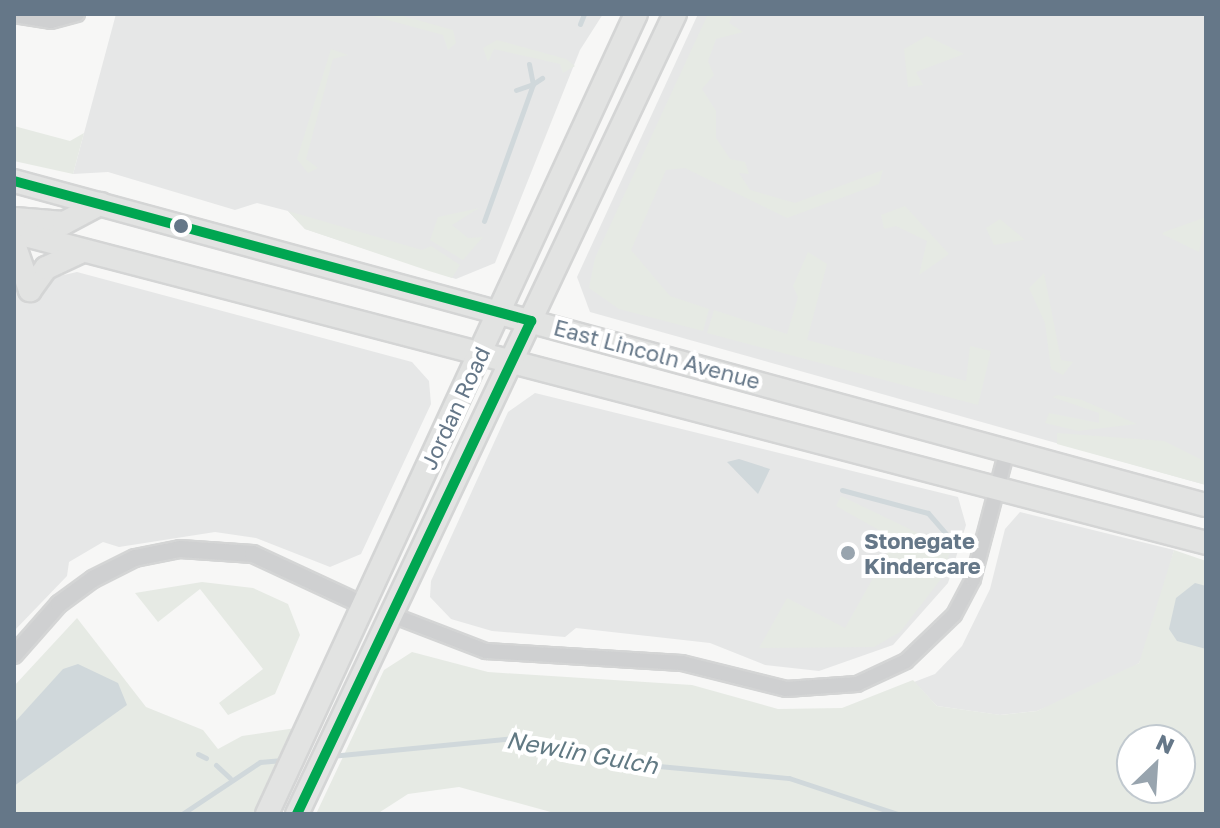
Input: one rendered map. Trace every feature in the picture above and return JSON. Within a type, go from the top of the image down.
[{"type":"main road","name":"Jordan Road","points":[[267,814],[636,14]]},
{"type":"main road","name":"Jordan Road","points":[[301,805],[675,14]]},
{"type":"main road","name":"East Lincoln Avenue","points":[[14,181],[1206,505]]},
{"type":"main road","points":[[14,218],[64,223],[100,204]]},
{"type":"main road","name":"East Lincoln Avenue","points":[[14,232],[478,357],[1206,543]]},
{"type":"main road","points":[[14,244],[30,290],[46,268],[82,251]]},
{"type":"main road","points":[[363,605],[367,665]]},
{"type":"street","points":[[14,15],[51,21],[77,14]]},
{"type":"street","points":[[392,615],[486,651],[682,663],[771,687],[842,688],[906,661],[944,629],[973,579],[1007,450]]},
{"type":"street","points":[[14,655],[86,584],[135,558],[180,549],[253,554],[363,605]]},
{"type":"shaded area","points":[[116,14],[603,14],[580,50],[495,263],[456,279],[305,229],[288,211],[257,203],[235,210],[108,172],[73,174]]},
{"type":"shaded area","points":[[396,14],[453,30],[456,43],[448,50],[443,35],[373,16]]},
{"type":"shaded area","points":[[698,14],[1206,14],[1206,485],[590,312],[577,277]]},
{"type":"shaded area","points":[[708,14],[733,14],[729,23],[743,32],[716,39],[708,61],[714,75],[702,89],[716,111],[716,138],[730,159],[745,162],[749,174],[739,173],[750,190],[795,203],[883,170],[879,184],[787,218],[685,168],[666,170],[631,250],[670,296],[709,309],[703,331],[619,309],[589,288],[595,258]]},
{"type":"shaded area","points":[[927,36],[964,54],[916,72],[923,85],[908,87],[904,49]]},
{"type":"shaded area","points":[[497,40],[566,59],[575,66],[563,73],[560,64],[494,49],[488,62],[483,48]]},
{"type":"shaded area","points":[[331,49],[348,55],[333,59],[306,159],[318,168],[308,173],[297,159]]},
{"type":"shaded area","points":[[14,126],[70,141],[84,133],[73,174],[14,161]]},
{"type":"shaded area","points":[[905,206],[949,254],[919,275],[927,241],[896,226],[884,229],[881,215]]},
{"type":"shaded area","points":[[479,208],[452,225],[468,238],[483,237],[463,260],[430,240],[438,217]]},
{"type":"shaded area","points":[[288,211],[422,250],[431,246],[460,265],[452,278],[429,271],[305,229]]},
{"type":"shaded area","points":[[1206,217],[1199,252],[1162,234],[1164,232]]},
{"type":"shaded area","points":[[1000,219],[1024,240],[994,245],[986,228]]},
{"type":"shaded area","points":[[808,252],[827,264],[807,340],[966,381],[970,346],[991,351],[978,405],[707,333],[714,310],[787,334],[798,297],[793,286]]},
{"type":"shaded area","points":[[14,265],[55,277],[77,272],[412,362],[429,381],[431,404],[361,554],[330,567],[256,538],[215,532],[119,547],[103,542],[69,562],[67,576],[14,631]]},
{"type":"shaded area","points":[[1044,273],[1061,360],[1073,362],[1063,375],[1051,369],[1045,323],[1029,288]]},
{"type":"shaded area","points":[[535,393],[958,497],[966,525],[948,583],[893,645],[819,671],[765,665],[710,643],[576,628],[565,637],[492,631],[451,619],[430,597],[431,581],[508,412]]},
{"type":"shaded area","points":[[1058,395],[1082,400],[1137,424],[1078,431],[1045,423],[1049,413],[1099,423],[1099,413],[1052,397]]},
{"type":"shaded area","points":[[1057,433],[1164,441],[1206,462],[1206,485],[1057,444]]},
{"type":"shaded area","points":[[739,459],[770,469],[758,494],[727,462]]},
{"type":"shaded area","points":[[841,496],[951,549],[941,579],[900,632],[874,647],[759,648],[787,598],[845,628],[895,539],[836,506]]},
{"type":"shaded area","points":[[1020,512],[1174,550],[1152,637],[1139,663],[1112,681],[1037,711],[1000,715],[937,706],[914,682],[935,674],[962,646],[990,589],[1005,529]]},
{"type":"shaded area","points":[[1174,550],[1206,561],[1206,814],[558,814],[459,787],[408,794],[377,814],[316,814],[384,670],[412,652],[488,672],[692,685],[778,709],[842,708],[913,680],[937,706],[1001,715],[1037,711],[1139,663]]},
{"type":"shaded area","points":[[202,582],[253,588],[288,604],[300,635],[275,694],[228,715],[219,703],[263,669],[200,589],[158,622],[135,593]]},
{"type":"shaded area","points":[[1195,583],[1206,586],[1206,649],[1177,641],[1169,629],[1176,598]]},
{"type":"shaded area","points":[[77,618],[146,707],[203,730],[218,749],[242,736],[296,728],[253,814],[14,814],[14,686]]},
{"type":"shaded area","points":[[78,664],[118,683],[127,705],[14,786],[14,723],[63,669]]},
{"type":"waterway","points":[[580,24],[584,14]]},
{"type":"waterway","points":[[529,64],[533,84],[542,78]]},
{"type":"waterway","points":[[516,90],[533,84]]},
{"type":"waterway","points":[[484,221],[533,84]]},
{"type":"waterway","points":[[842,490],[928,513],[948,536]]},
{"type":"waterway","name":"Newlin Gulch","points":[[331,756],[526,737],[637,764],[789,778],[897,814]]},
{"type":"waterway","points":[[198,754],[206,758]]},
{"type":"waterway","name":"Newlin Gulch","points":[[182,814],[260,762],[285,760]]},
{"type":"waterway","points":[[216,765],[230,778]]},
{"type":"transit line","points":[[14,181],[531,321],[297,814]]},
{"type":"place","name":"Stonegate Kindercare","points":[[848,553]]}]
